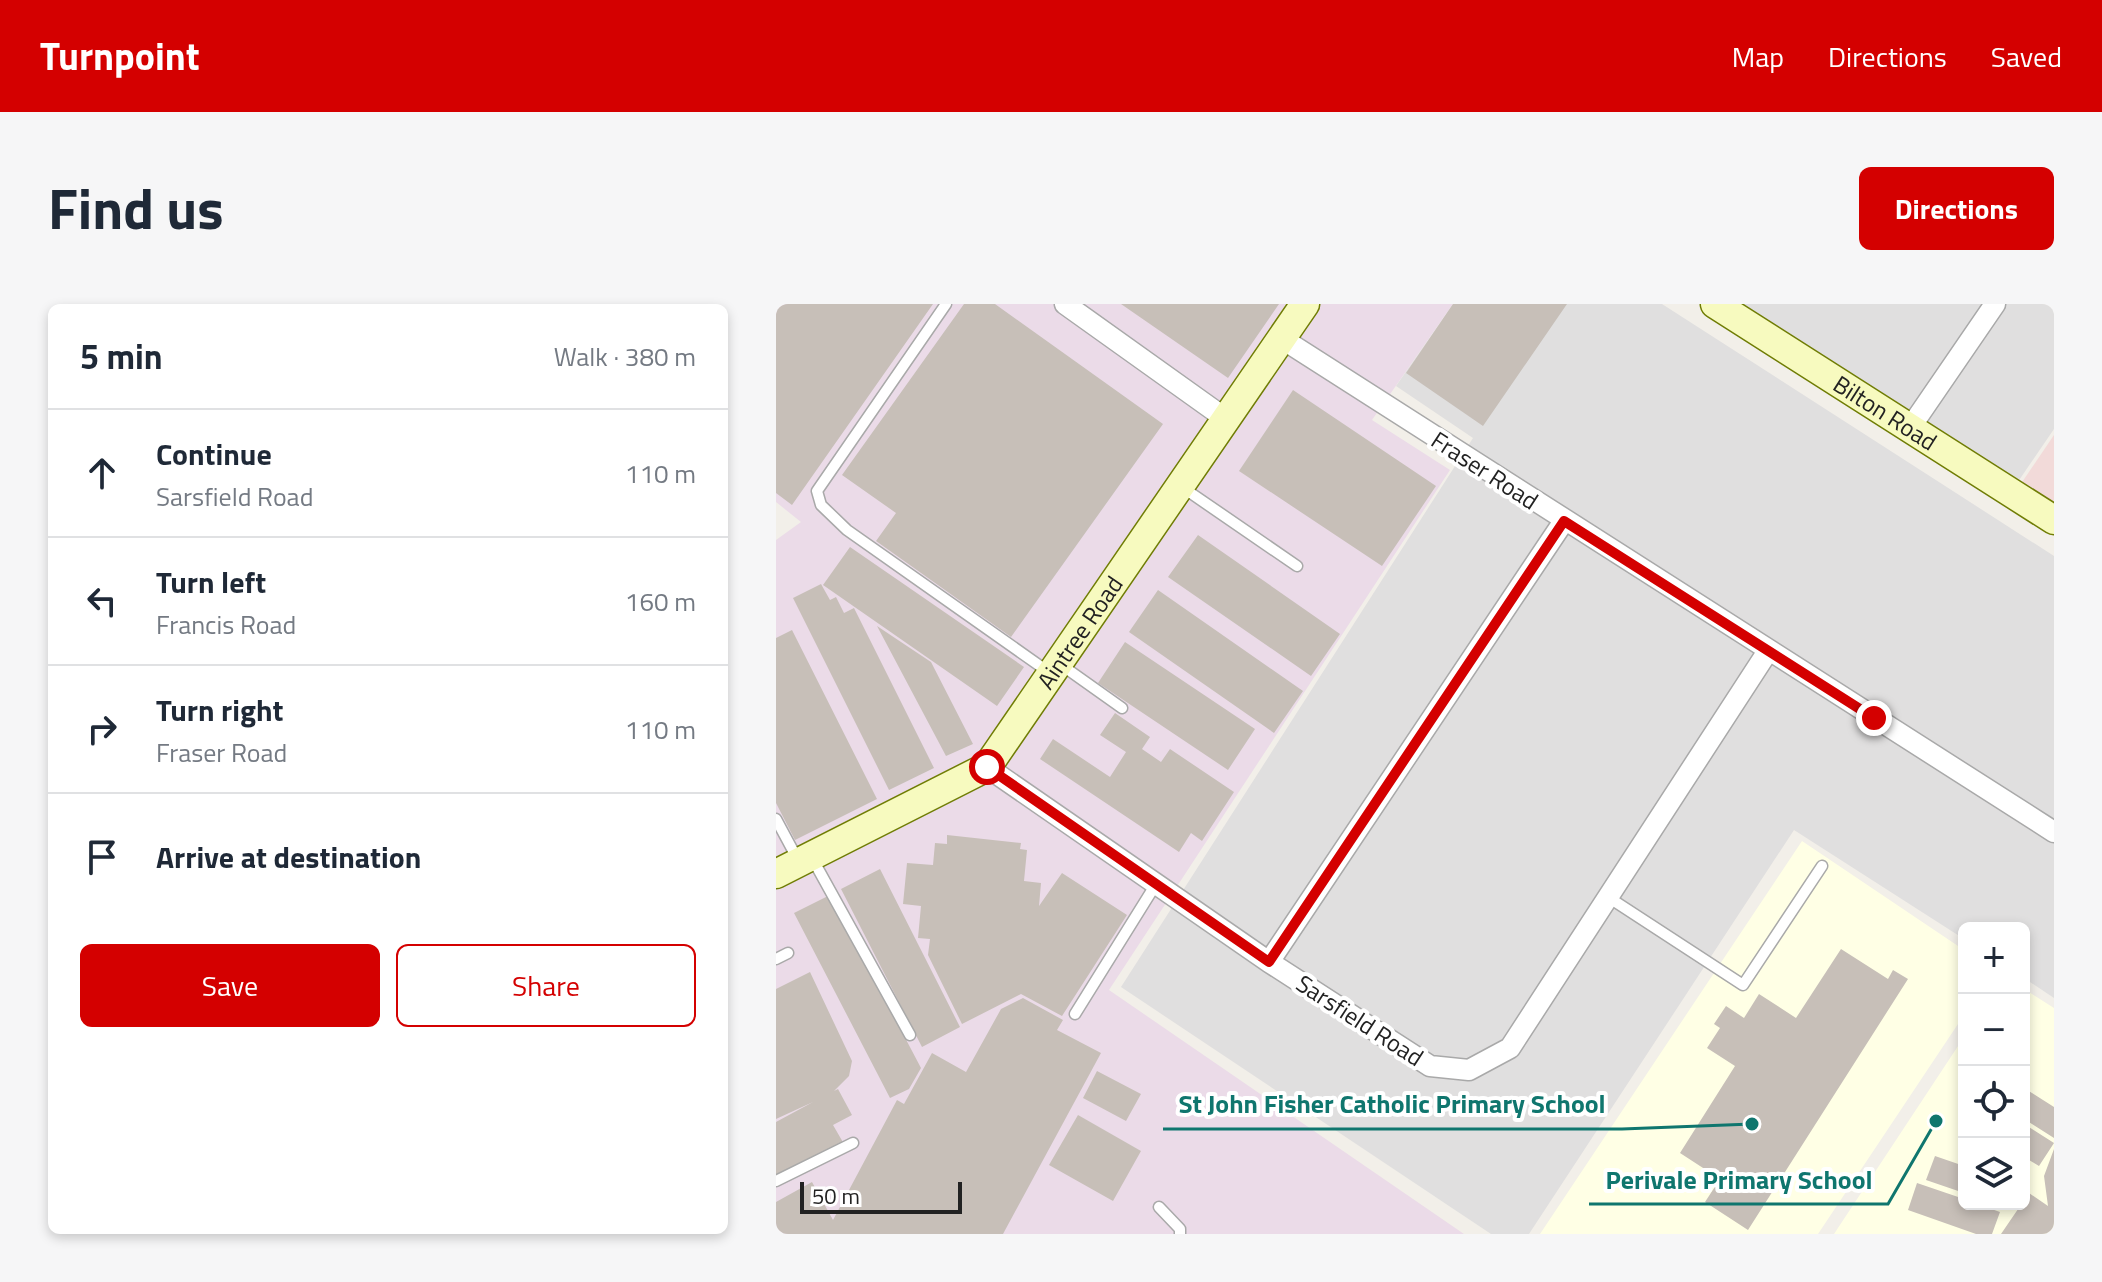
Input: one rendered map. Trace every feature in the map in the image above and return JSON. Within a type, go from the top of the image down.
[{"type":"street","points":[[1065,304],[1226,419]]},
{"type":"street","name":"Aintree Road","points":[[795,864],[987,767],[1305,304]]},
{"type":"street","name":"Bilton Road","points":[[1715,304],[2054,520]]},
{"type":"street","points":[[1910,428],[1995,304]]},
{"type":"street","name":"Fraser Road","points":[[1281,338],[2054,832]]},
{"type":"street","points":[[1269,962],[1564,521]]},
{"type":"street","name":"Sarsfield Road","points":[[987,767],[1269,962],[1430,1066],[1469,1070],[1510,1048],[1768,651]]},
{"type":"lane","points":[[946,304],[817,491],[821,505],[879,555],[1122,708]]},
{"type":"lane","points":[[1181,485],[1297,566]]},
{"type":"lane","points":[[776,819],[795,864],[910,1035]]},
{"type":"lane","points":[[1608,897],[1743,985],[1822,866]]},
{"type":"lane","points":[[1075,1014],[1156,884]]},
{"type":"lane","points":[[776,959],[788,953]]},
{"type":"lane","points":[[776,1181],[853,1143]]},
{"type":"lane","points":[[1159,1207],[1180,1229],[1180,1234]]},
{"type":"shaded area","points":[[776,304],[1453,304],[1372,420],[1450,470],[1109,990],[1464,1234],[776,1234],[776,540],[801,522],[776,502]]},
{"type":"shaded area","points":[[1453,304],[1662,304],[2054,556],[2054,998],[2030,982],[2030,922],[1958,922],[1958,935],[1794,830],[1529,1234],[1491,1234],[1121,987],[1473,438],[1396,386]]},
{"type":"shaded area","points":[[1730,304],[2054,304],[2054,429],[2011,492]]},
{"type":"shaded area","points":[[2054,435],[2054,515],[2016,491]]},
{"type":"shaded area","points":[[1802,841],[1958,946],[1958,1024],[1818,1234],[1540,1234]]},
{"type":"shaded area","points":[[2030,993],[2054,1008],[2054,1234],[1834,1234],[1958,1046],[1958,1210],[2030,1210]]},
{"type":"building","points":[[776,304],[933,304],[792,505],[776,493]]},
{"type":"building","points":[[964,304],[995,304],[1163,424],[1011,637],[876,541],[896,513],[842,475]]},
{"type":"building","points":[[1121,304],[1279,304],[1228,378]]},
{"type":"building","points":[[1453,304],[1567,304],[1483,426],[1406,373]]},
{"type":"building","points":[[1293,390],[1436,486],[1382,566],[1239,471]]},
{"type":"building","points":[[1198,535],[1340,634],[1311,676],[1168,577]]},
{"type":"building","points":[[850,547],[1024,667],[997,706],[823,585]]},
{"type":"building","points":[[821,584],[830,600],[836,597],[844,613],[854,608],[934,768],[889,790],[793,598]]},
{"type":"building","points":[[1158,590],[1303,691],[1274,733],[1129,632]]},
{"type":"building","points":[[877,626],[931,662],[973,744],[946,756]]},
{"type":"building","points":[[792,630],[877,799],[795,840],[776,803],[776,638]]},
{"type":"building","points":[[1125,642],[1255,729],[1228,770],[1098,683]]},
{"type":"building","points":[[1115,713],[1150,737],[1142,749],[1161,762],[1170,749],[1234,792],[1202,841],[1191,833],[1179,852],[1040,759],[1053,739],[1110,777],[1126,752],[1100,735]]},
{"type":"building","points":[[947,835],[1021,843],[1020,849],[1027,850],[1024,881],[1041,883],[1039,906],[1062,873],[1127,915],[1062,1016],[1021,994],[962,1024],[928,955],[930,939],[918,938],[921,906],[903,904],[907,863],[933,865],[935,843],[947,844]]},
{"type":"building","points":[[880,869],[960,1027],[922,1047],[841,889]]},
{"type":"building","points":[[830,895],[921,1068],[909,1089],[890,1098],[794,913]]},
{"type":"building","points":[[1841,949],[1888,979],[1893,970],[1908,979],[1748,1230],[1705,1202],[1720,1179],[1680,1153],[1735,1066],[1707,1048],[1720,1028],[1714,1024],[1726,1006],[1744,1018],[1759,994],[1796,1018]]},
{"type":"building","points":[[810,972],[852,1061],[849,1076],[834,1091],[838,1089],[852,1115],[833,1125],[844,1144],[776,1177],[776,1122],[813,1102],[776,1119],[776,989]]},
{"type":"building","points":[[1023,998],[1063,1020],[1057,1030],[1101,1053],[1003,1234],[776,1234],[776,1202],[812,1182],[833,1220],[897,1100],[904,1104],[932,1053],[966,1072],[1001,1009]]},
{"type":"building","points":[[1097,1071],[1141,1094],[1126,1121],[1083,1098]]},
{"type":"building","points":[[2030,1092],[2054,1107],[2054,1138],[2030,1123]]},
{"type":"building","points":[[1078,1115],[1141,1151],[1113,1201],[1049,1165]]},
{"type":"building","points":[[2030,1128],[2054,1143],[2039,1166],[2030,1161]]},
{"type":"building","points":[[2054,1149],[2054,1234],[2001,1234],[2017,1210],[2030,1210],[2030,1194],[2048,1206],[2044,1176]]},
{"type":"building","points":[[1935,1156],[1958,1164],[1958,1191],[1926,1180]]},
{"type":"building","points":[[1917,1183],[1958,1197],[1958,1210],[2000,1212],[1992,1234],[1976,1234],[1908,1210]]},
{"type":"place","name":"Perivale Primary School","points":[[1936,1121]]},
{"type":"place","name":"St John Fisher Catholic Primary School","points":[[1752,1124]]},
{"type":"route","points":[[987,767],[1269,962],[1564,521],[1874,718]]}]
